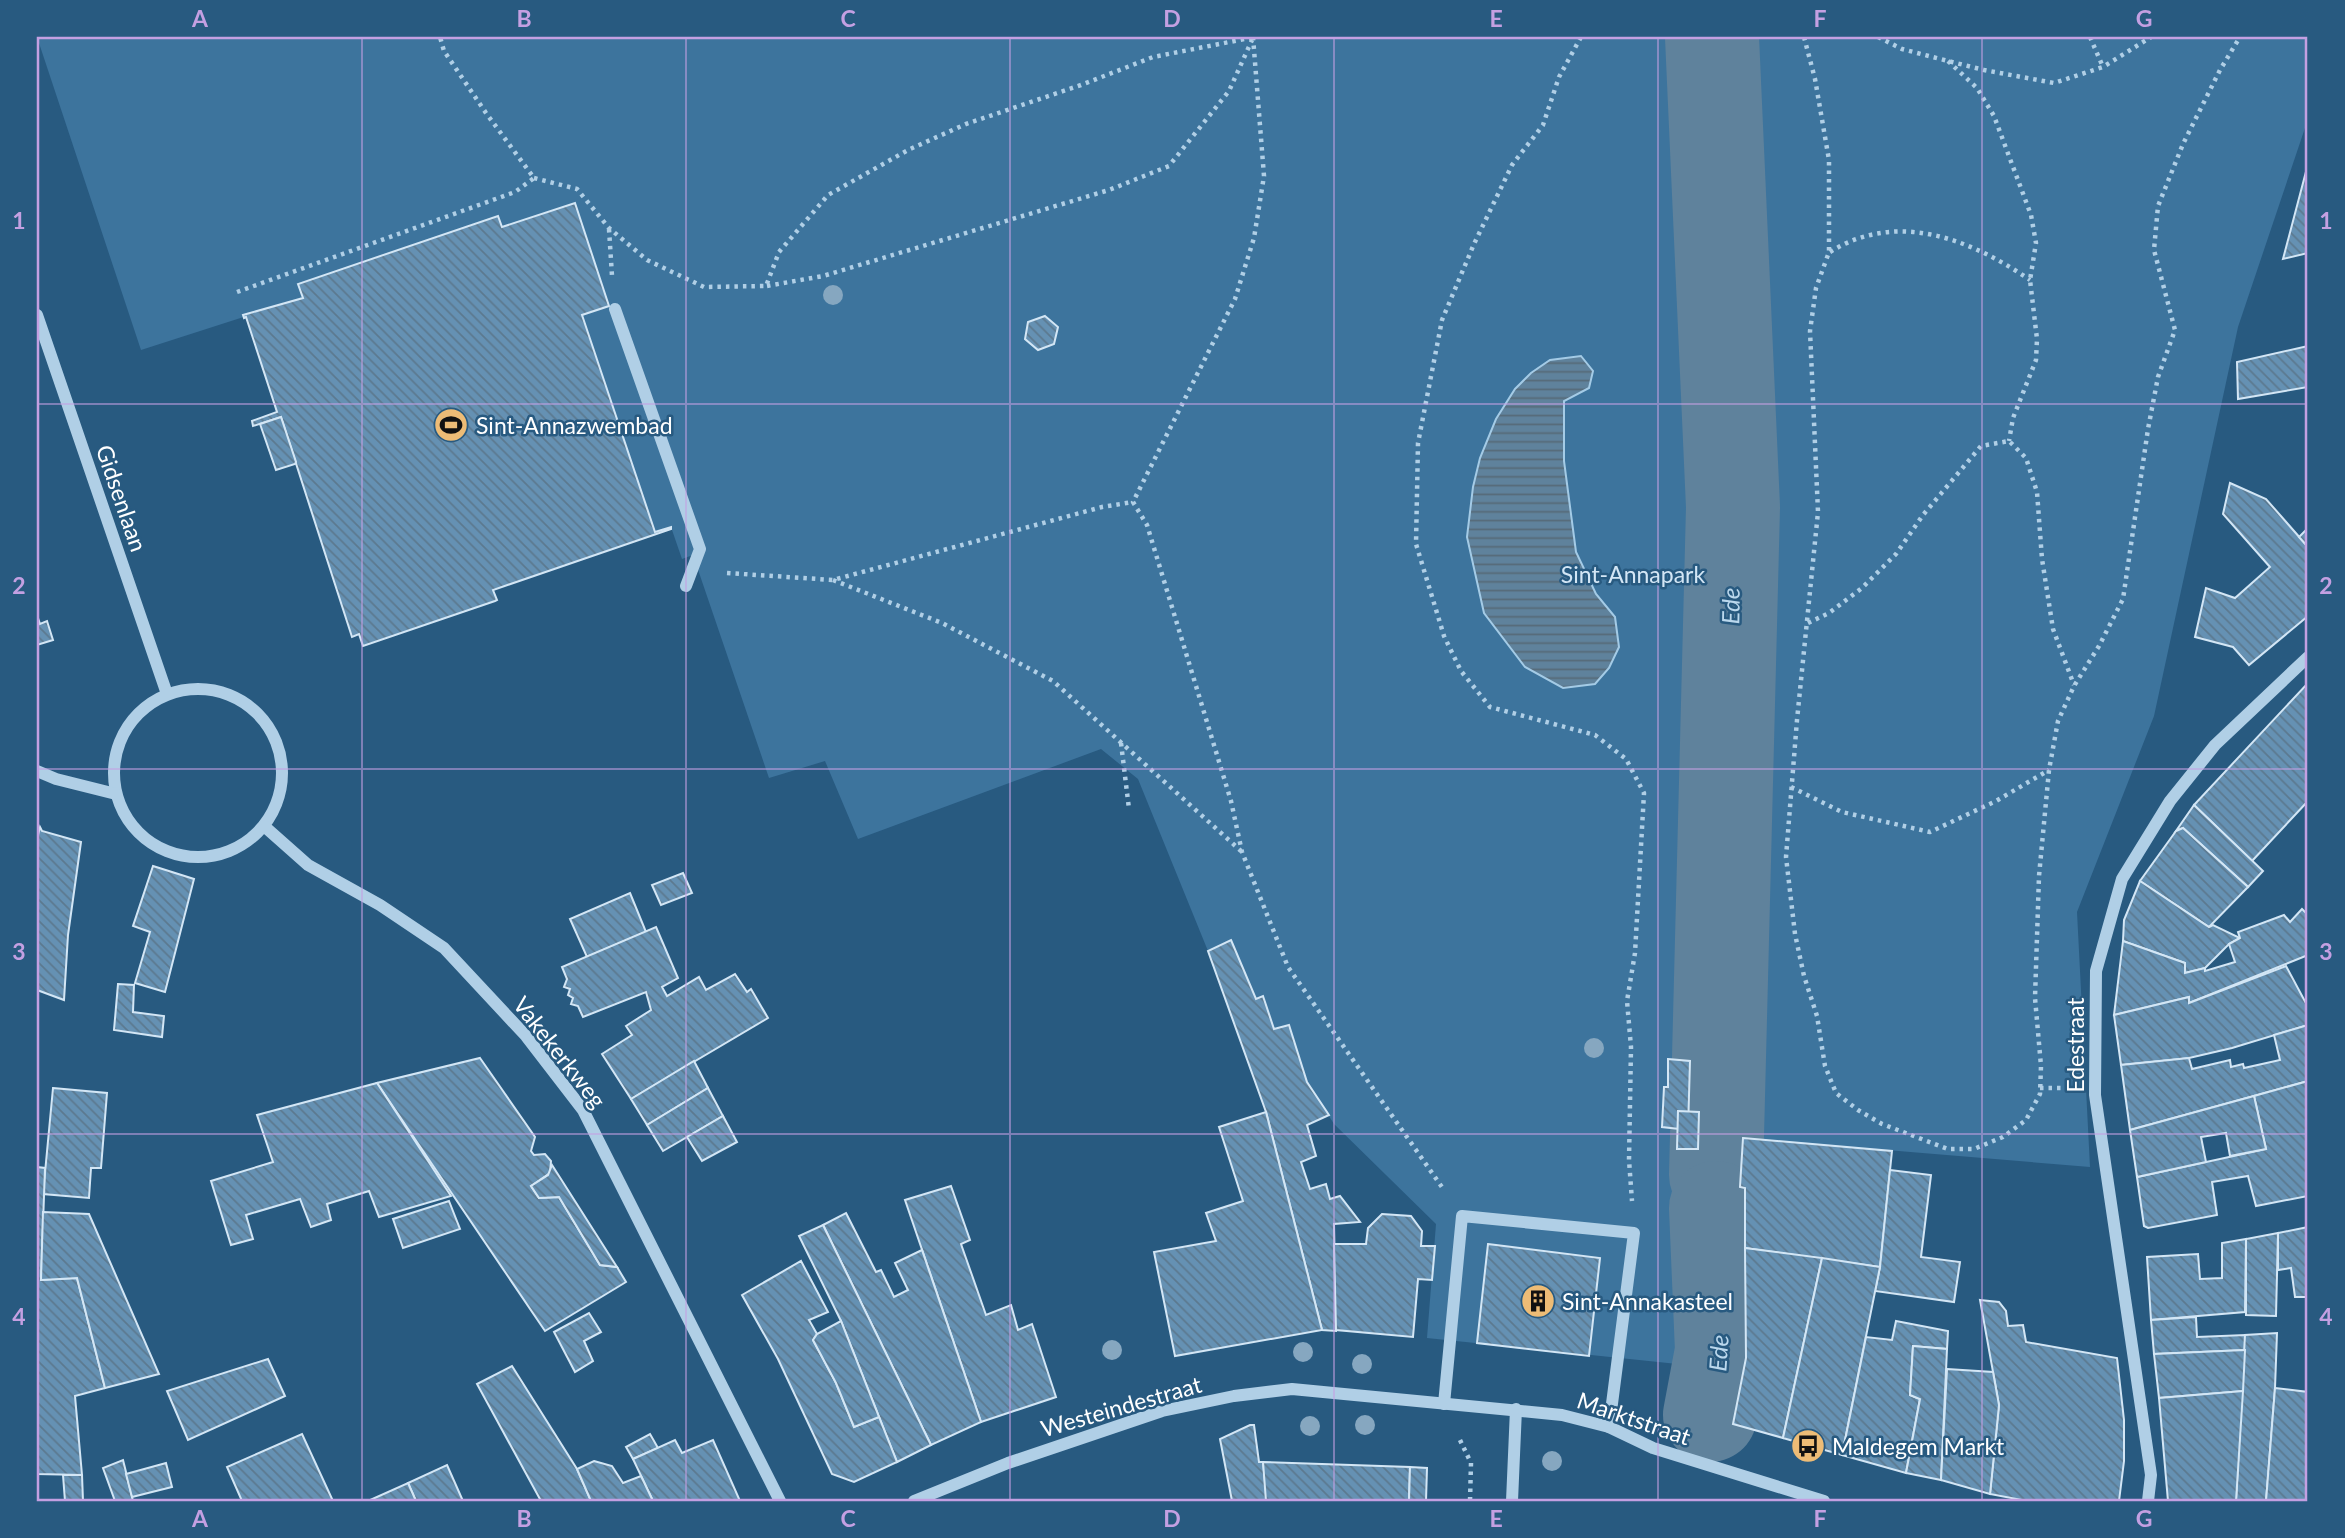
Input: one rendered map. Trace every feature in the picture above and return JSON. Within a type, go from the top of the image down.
[{"type":"street","points":[[615,309],[700,548],[686,586]]},
{"type":"street","name":"Gidsenlaan","points":[[37,315],[167,694]]},
{"type":"street","name":"Edestraat","points":[[2148,1501],[2151,1475],[2095,1095],[2096,971],[2122,879],[2170,801],[2215,745],[2308,657]]},
{"type":"street","points":[[198,688],[229,694],[256,711],[274,736],[283,766],[279,798],[264,826],[240,846],[211,857],[180,856],[151,844],[129,823],[116,794],[113,764],[122,734],[141,710],[167,694],[198,688]]},
{"type":"street","points":[[37,771],[55,779],[116,794]]},
{"type":"street","name":"Vakekerkweg","points":[[264,826],[308,865],[380,905],[444,948],[526,1036],[583,1110],[780,1501]]},
{"type":"street","points":[[1444,1404],[1462,1216],[1633,1233],[1609,1427]]},
{"type":"street","name":"Westeindestraat","points":[[914,1501],[1008,1463],[1162,1411],[1234,1396],[1292,1389],[1516,1409]]},
{"type":"street","points":[[1512,1501],[1516,1409]]},
{"type":"street","name":"Marktstraat","points":[[1516,1409],[1562,1415],[1609,1427],[1653,1448],[1824,1501]]},
{"type":"path","points":[[440,37],[444,51],[534,178],[578,189],[609,228],[647,260],[704,287],[766,286],[823,276],[1109,191],[1169,166],[1229,91],[1254,37]]},
{"type":"path","points":[[766,286],[779,252],[828,195],[908,150],[966,124],[1153,57],[1254,37]]},
{"type":"path","points":[[1133,502],[1235,299],[1254,238],[1264,176],[1254,37]]},
{"type":"path","points":[[1581,37],[1559,77],[1542,125],[1513,165],[1485,221],[1442,320],[1418,443],[1416,544],[1444,636],[1461,671],[1490,707],[1595,735],[1626,759],[1644,793],[1635,953],[1626,1001],[1631,1046],[1629,1160],[1633,1233]]},
{"type":"path","points":[[1804,37],[1815,79],[1829,160],[1829,252],[1816,288],[1810,331],[1818,512],[1786,857],[1804,976],[1816,1016],[1825,1066],[1836,1093],[1882,1124],[1948,1149],[1974,1149],[2003,1137],[2026,1121],[2040,1094],[2041,1066],[2035,998],[2039,876],[2049,770],[2059,721],[2074,686],[2099,646],[2123,599],[2158,377],[2175,330],[2154,250],[2158,206],[2183,144],[2220,70],[2240,37]]},
{"type":"path","points":[[1878,37],[1902,49],[1984,71],[2054,83],[2103,67],[2151,37]]},
{"type":"path","points":[[2090,37],[2103,67]]},
{"type":"path","points":[[1948,61],[1978,88],[1994,116],[2031,215],[2036,243],[2030,280],[2037,339],[2036,360],[2013,418],[2008,442]]},
{"type":"path","points":[[237,292],[515,192],[534,178]]},
{"type":"path","points":[[609,228],[615,309]]},
{"type":"path","points":[[1829,252],[1870,233],[1897,230],[1935,234],[1991,257],[2030,280]]},
{"type":"path","points":[[1808,623],[1829,612],[1862,588],[1896,554],[1923,516],[1981,446],[2008,442]]},
{"type":"path","points":[[2008,442],[2026,458],[2037,492],[2042,559],[2053,629],[2074,686]]},
{"type":"path","points":[[833,580],[1102,507],[1133,502]]},
{"type":"path","points":[[1133,502],[1147,525],[1231,801],[1242,852],[1288,967],[1462,1216]]},
{"type":"path","points":[[686,586],[729,573],[833,580],[942,622],[1054,681],[1242,852]]},
{"type":"path","points":[[1121,742],[1129,809]]},
{"type":"path","points":[[1791,787],[1842,812],[1930,832],[1996,801],[2049,770]]},
{"type":"path","points":[[1444,1404],[1471,1463],[1469,1501]]},
{"type":"green space","name":"Sint-Annapark","points":[[37,37],[2308,37],[2308,119],[2238,327],[2154,716],[2077,912],[2090,1167],[1743,1138],[1740,1187],[1745,1188],[1746,1358],[1733,1424],[1677,1411],[1687,1365],[1427,1338],[1436,1224],[1334,1124],[1274,1029],[1264,997],[1256,999],[1231,941],[1208,951],[1138,779],[1101,749],[858,839],[825,761],[769,778],[693,555],[682,559],[671,527],[655,532],[582,315],[609,306],[575,203],[502,227],[498,216],[298,284],[303,298],[141,350]]},
{"type":"shaded area","points":[[1581,356],[1593,371],[1589,388],[1564,401],[1564,461],[1576,552],[1596,594],[1615,617],[1619,647],[1609,668],[1595,684],[1563,688],[1525,667],[1484,613],[1467,537],[1473,487],[1480,458],[1496,419],[1515,389],[1531,373],[1550,360]]},
{"type":"building","points":[[2308,164],[2308,253],[2283,259]]},
{"type":"building","name":"Sint-Annazwembad","points":[[575,203],[609,306],[582,315],[655,532],[671,529],[493,590],[497,600],[495,601],[363,646],[359,634],[352,637],[281,417],[253,426],[252,421],[277,412],[246,317],[243,315],[303,298],[298,284],[498,216],[502,227]]},
{"type":"building","points":[[1045,316],[1058,327],[1054,344],[1038,350],[1025,339],[1028,322]]},
{"type":"building","points":[[2308,346],[2308,387],[2238,399],[2237,362]]},
{"type":"building","points":[[281,417],[296,462],[276,470],[260,424]]},
{"type":"building","points":[[2230,483],[2266,499],[2308,547],[2308,616],[2249,665],[2233,647],[2195,637],[2206,588],[2235,598],[2270,567],[2223,514]]},
{"type":"building","points":[[2308,528],[2308,547],[2299,537]]},
{"type":"building","points":[[37,615],[40,624],[47,621],[53,640],[37,645]]},
{"type":"building","points":[[2308,683],[2308,801],[2252,861],[2194,805]]},
{"type":"building","points":[[2194,805],[2263,871],[2248,887],[2183,828],[2176,831]]},
{"type":"building","points":[[40,827],[42,831],[81,842],[68,935],[64,1000],[37,990],[37,839]]},
{"type":"building","points":[[2183,828],[2248,887],[2209,927],[2140,881],[2176,831]]},
{"type":"building","points":[[153,866],[194,879],[165,992],[135,983],[150,932],[133,926]]},
{"type":"building","points":[[683,873],[692,893],[661,905],[652,885]]},
{"type":"building","points":[[2140,881],[2209,927],[2213,925],[2240,938],[2229,944],[2205,968],[2185,973],[2185,963],[2123,941],[2124,920]]},
{"type":"building","points":[[630,893],[646,932],[587,957],[570,919]]},
{"type":"building","points":[[2302,909],[2308,915],[2308,955],[2189,1003],[2189,997],[2114,1015],[2123,941],[2185,963],[2185,973],[2205,968],[2205,971],[2235,962],[2229,944],[2240,938],[2238,932],[2284,915],[2290,922]]},
{"type":"building","points":[[656,927],[678,978],[662,987],[667,996],[699,977],[706,990],[735,974],[747,992],[751,989],[768,1018],[631,1099],[602,1054],[632,1035],[626,1026],[651,1010],[646,992],[583,1017],[578,1006],[571,1004],[573,998],[568,995],[570,989],[564,987],[567,979],[562,967]]},
{"type":"building","points":[[1231,940],[1256,999],[1263,996],[1274,1029],[1289,1025],[1307,1082],[1329,1115],[1307,1125],[1316,1156],[1301,1162],[1310,1189],[1326,1184],[1330,1199],[1340,1196],[1360,1222],[1334,1224],[1336,1331],[1322,1330],[1266,1112],[1208,951]]},
{"type":"building","points":[[2286,966],[2308,1007],[2308,1025],[2189,1058],[2121,1065],[2114,1015],[2189,997],[2189,1003]]},
{"type":"building","points":[[118,984],[134,985],[133,1012],[164,1016],[162,1037],[114,1030]]},
{"type":"building","points":[[2308,1025],[2308,1081],[2130,1130],[2121,1065],[2189,1058],[2192,1069],[2230,1060],[2231,1067],[2243,1064],[2244,1068],[2280,1060],[2274,1035]]},
{"type":"building","points":[[480,1058],[535,1137],[531,1151],[534,1155],[545,1154],[551,1161],[550,1173],[531,1186],[539,1198],[559,1197],[600,1265],[617,1267],[626,1282],[545,1331],[377,1083]]},
{"type":"building","points":[[1668,1059],[1690,1061],[1688,1130],[1662,1127],[1664,1087],[1668,1087]]},
{"type":"building","points":[[694,1061],[708,1088],[647,1125],[631,1099]]},
{"type":"building","points":[[2308,1081],[2308,1196],[2256,1206],[2248,1176],[2212,1182],[2217,1215],[2148,1228],[2144,1226],[2137,1177],[2266,1149],[2254,1096]]},
{"type":"building","points":[[377,1083],[451,1196],[379,1217],[369,1191],[327,1204],[331,1220],[311,1227],[300,1199],[246,1215],[253,1239],[231,1245],[211,1181],[273,1162],[257,1115]]},
{"type":"building","points":[[53,1088],[107,1093],[101,1168],[91,1168],[89,1198],[43,1194]]},
{"type":"building","points":[[708,1088],[723,1116],[663,1151],[647,1125]]},
{"type":"building","points":[[2254,1096],[2266,1149],[2230,1156],[2226,1133],[2201,1137],[2206,1162],[2137,1177],[2130,1130]]},
{"type":"building","points":[[1678,1111],[1699,1112],[1698,1149],[1677,1149]]},
{"type":"building","points":[[1266,1112],[1322,1330],[1175,1356],[1154,1252],[1216,1241],[1206,1213],[1243,1201],[1219,1127]]},
{"type":"building","points":[[723,1116],[737,1142],[702,1161],[687,1137]]},
{"type":"building","points":[[1743,1138],[1892,1151],[1880,1267],[1745,1248],[1745,1188],[1740,1187]]},
{"type":"building","points":[[552,1165],[617,1267],[600,1265],[559,1197],[539,1198],[531,1186],[548,1175]]},
{"type":"building","points":[[37,1167],[45,1168],[41,1280],[77,1278],[105,1388],[75,1396],[82,1475],[37,1474]]},
{"type":"building","points":[[1890,1170],[1931,1175],[1921,1257],[1960,1262],[1954,1302],[1875,1291]]},
{"type":"building","points":[[951,1186],[970,1240],[961,1244],[986,1315],[1011,1305],[1018,1330],[1032,1324],[1056,1397],[981,1422],[905,1200]]},
{"type":"building","points":[[449,1201],[460,1229],[403,1248],[393,1219]]},
{"type":"building","points":[[43,1212],[89,1214],[159,1374],[105,1388],[77,1278],[41,1280]]},
{"type":"building","points":[[846,1213],[876,1272],[881,1270],[894,1297],[908,1290],[895,1263],[922,1250],[981,1422],[931,1445],[823,1225]]},
{"type":"building","points":[[1382,1214],[1411,1216],[1422,1231],[1421,1246],[1435,1246],[1432,1280],[1418,1279],[1413,1337],[1336,1330],[1334,1244],[1366,1244],[1368,1228]]},
{"type":"building","points":[[823,1225],[931,1445],[897,1462],[841,1321],[799,1236]]},
{"type":"building","points":[[2308,1227],[2308,1297],[2295,1297],[2291,1268],[2278,1270],[2278,1233]]},
{"type":"building","points":[[2278,1233],[2276,1316],[2246,1315],[2246,1239]]},
{"type":"building","points":[[2246,1239],[2245,1312],[2151,1320],[2147,1257],[2198,1254],[2200,1279],[2222,1278],[2222,1243]]},
{"type":"building","name":"Sint-Annakasteel","points":[[1488,1244],[1600,1258],[1589,1356],[1477,1343]]},
{"type":"building","points":[[1745,1248],[1822,1258],[1783,1438],[1733,1424],[1746,1358]]},
{"type":"building","points":[[1822,1258],[1880,1267],[1842,1455],[1783,1438]]},
{"type":"building","points":[[801,1261],[828,1312],[809,1320],[817,1334],[813,1340],[836,1383],[854,1427],[879,1417],[897,1462],[854,1482],[832,1474],[778,1359],[742,1295]]},
{"type":"building","points":[[1980,1300],[1999,1302],[2006,1311],[2008,1326],[2023,1325],[2026,1342],[2117,1358],[2124,1420],[2124,1461],[2119,1501],[2027,1501],[1990,1494],[1999,1405]]},
{"type":"building","points":[[589,1313],[601,1332],[584,1341],[593,1361],[575,1372],[554,1332]]},
{"type":"building","points":[[2196,1317],[2197,1337],[2245,1335],[2245,1350],[2154,1354],[2151,1320]]},
{"type":"building","points":[[841,1321],[879,1417],[854,1427],[836,1383],[813,1340],[817,1334]]},
{"type":"building","points":[[1896,1321],[1948,1331],[1947,1349],[1913,1346],[1910,1395],[1920,1399],[1906,1473],[1842,1455],[1866,1337],[1892,1340]]},
{"type":"building","points":[[2277,1333],[2266,1501],[2236,1501],[2245,1335]]},
{"type":"building","points":[[1913,1346],[1947,1349],[1941,1480],[1906,1473],[1920,1399],[1910,1395]]},
{"type":"building","points":[[2245,1350],[2243,1391],[2159,1398],[2154,1354]]},
{"type":"building","points":[[268,1359],[285,1396],[188,1440],[167,1391]]},
{"type":"building","points":[[512,1366],[577,1469],[591,1501],[541,1501],[477,1384]]},
{"type":"building","points":[[1947,1369],[1993,1372],[1999,1405],[1990,1494],[1941,1480]]},
{"type":"building","points":[[2275,1388],[2308,1392],[2308,1501],[2266,1501]]},
{"type":"building","points":[[2243,1391],[2236,1501],[2168,1501],[2159,1398]]},
{"type":"building","points":[[1254,1425],[1259,1462],[1263,1462],[1267,1501],[1232,1501],[1220,1439]]},
{"type":"building","points":[[302,1434],[333,1501],[242,1501],[227,1467]]},
{"type":"building","points":[[650,1434],[658,1448],[633,1459],[626,1447]]},
{"type":"building","points":[[675,1440],[682,1453],[713,1440],[740,1501],[653,1501],[633,1459]]},
{"type":"building","points":[[123,1460],[133,1501],[115,1501],[103,1468]]},
{"type":"building","points":[[594,1461],[612,1466],[623,1483],[641,1476],[653,1501],[591,1501],[577,1469]]},
{"type":"building","points":[[1263,1462],[1410,1467],[1409,1501],[1266,1501]]},
{"type":"building","points":[[166,1463],[172,1487],[132,1497],[126,1474]]},
{"type":"building","points":[[447,1465],[463,1501],[416,1501],[408,1483]]},
{"type":"building","points":[[1410,1467],[1427,1468],[1426,1501],[1409,1501]]},
{"type":"building","points":[[63,1475],[82,1475],[83,1501],[65,1501]]},
{"type":"building","points":[[408,1483],[416,1501],[368,1501]]},
{"type":"waterway","name":"Ede","points":[[1712,37],[1733,507],[1716,1175]]},
{"type":"waterway","name":"Ede","points":[[1710,1415],[1722,1351],[1716,1208]]},
{"type":"place","name":"Sint-Annazwembad","points":[[451,425]]},
{"type":"place","name":"Sint-Annakasteel","points":[[1538,1301]]},
{"type":"place","name":"Maldegem Markt","points":[[1808,1446]]}]
